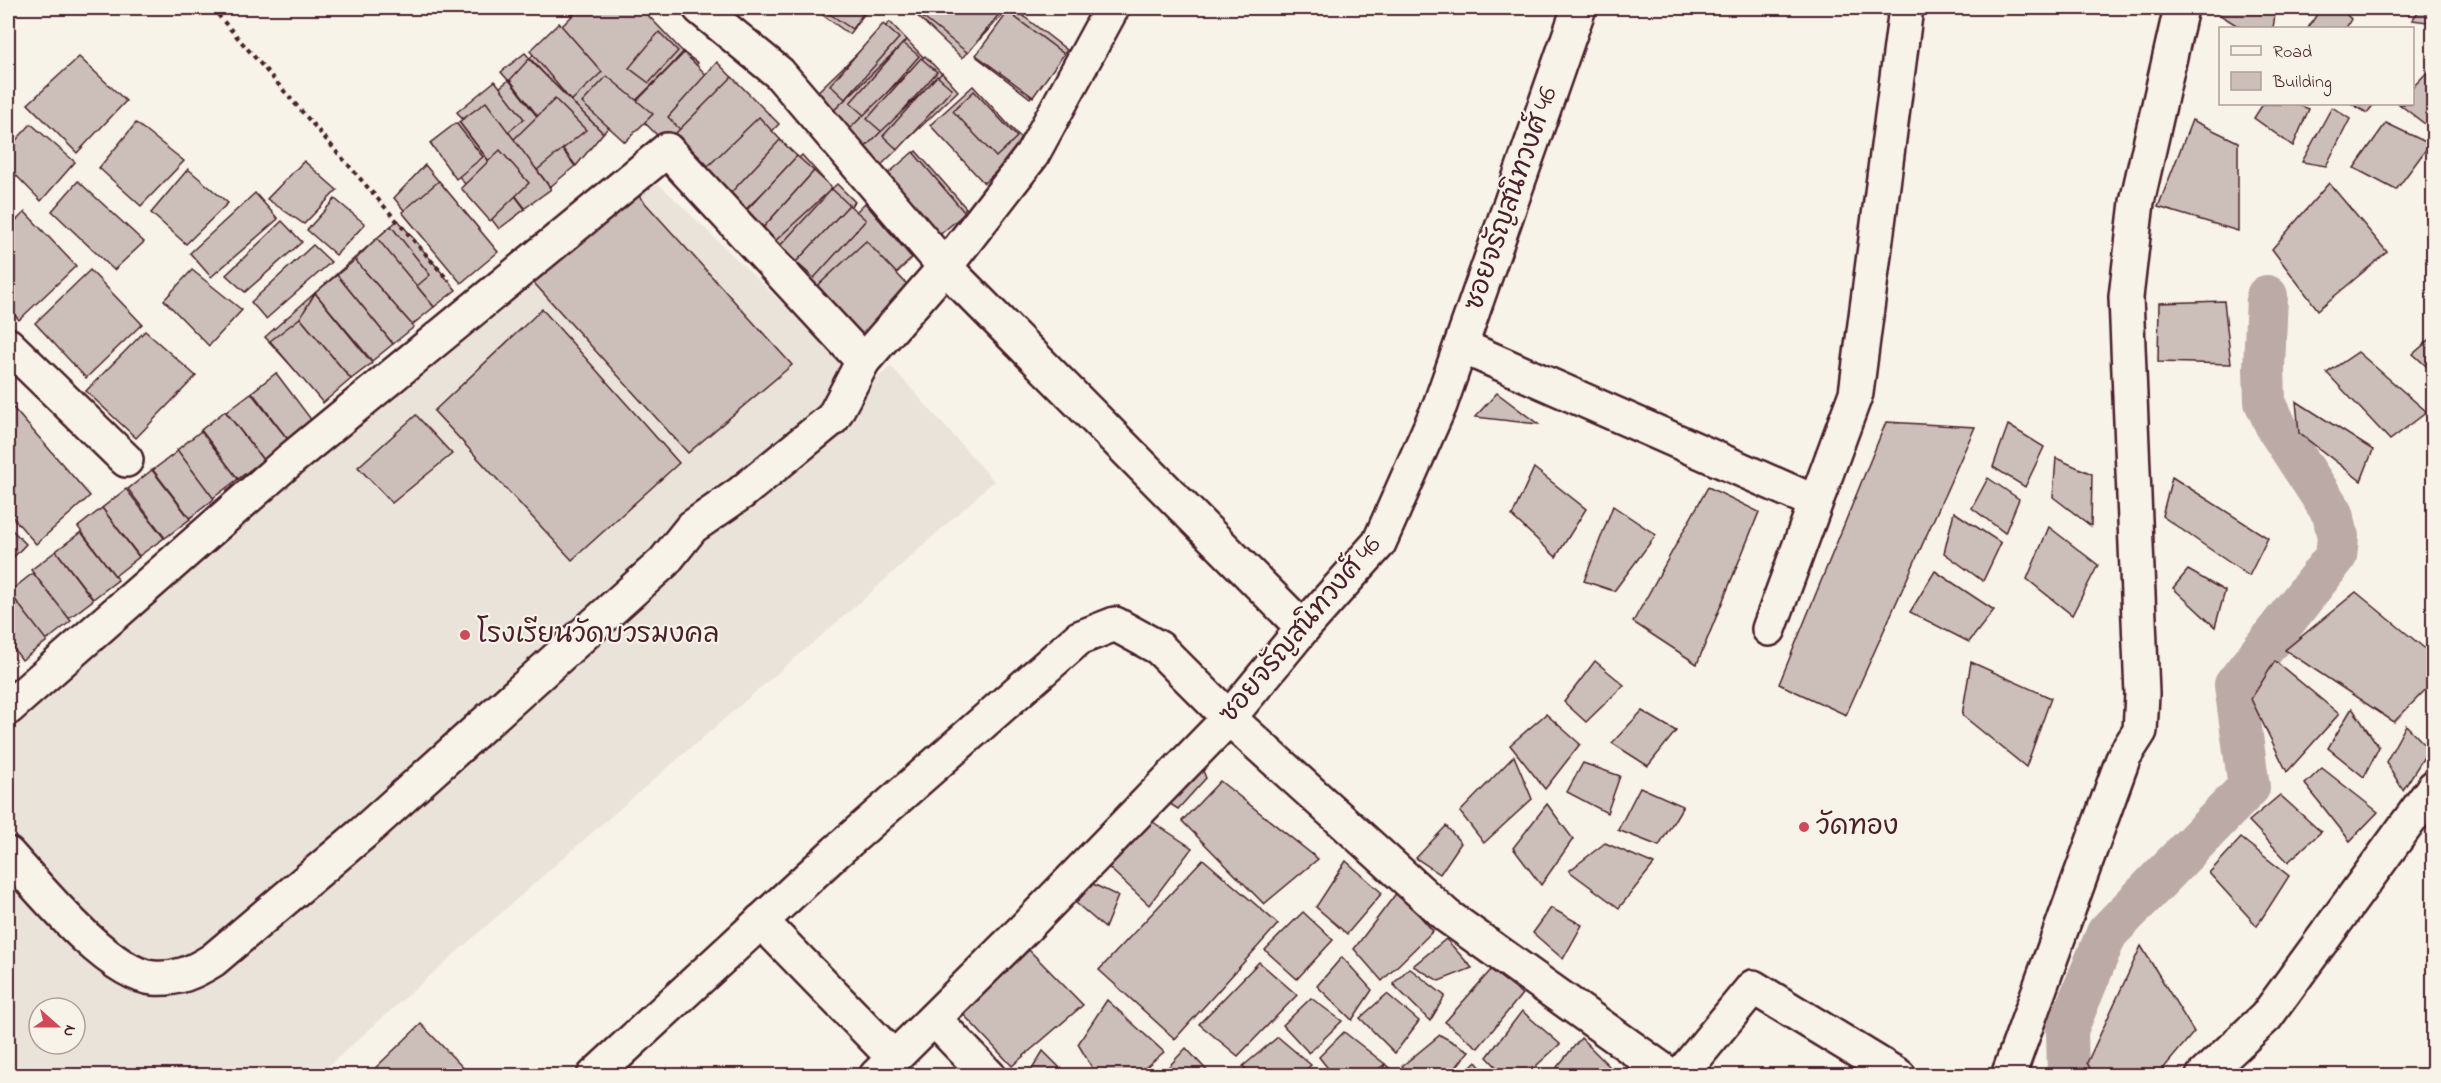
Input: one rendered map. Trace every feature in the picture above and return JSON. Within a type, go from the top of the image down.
[{"type":"street","points":[[700,8],[779,73],[945,267],[1303,628]]},
{"type":"street","points":[[8,854],[87,938],[128,971],[152,978],[188,975],[213,960],[363,833],[664,561],[692,527],[741,494],[832,418],[863,361],[945,267],[1032,155],[1112,8]]},
{"type":"street","name":"ซอยจรัญสนิทวงศ์ 46","points":[[885,1067],[1229,718],[1303,628],[1378,543],[1440,405],[1579,8]]},
{"type":"street","points":[[1769,628],[1856,393],[1906,8]]},
{"type":"street","points":[[2009,1074],[2124,756],[2139,731],[2142,694],[2126,297],[2137,202],[2181,8]]},
{"type":"street","points":[[8,708],[291,459],[667,150],[863,361]]},
{"type":"street","points":[[8,345],[126,460]]},
{"type":"street","points":[[1461,346],[1815,502]]},
{"type":"street","points":[[594,1076],[761,921],[1079,638],[1115,624],[1159,648],[1229,718],[1447,916],[1671,1076]]},
{"type":"street","points":[[2203,1076],[2266,1017],[2433,787]]},
{"type":"street","points":[[761,921],[885,1067]]},
{"type":"street","points":[[1680,1076],[1753,987],[1899,1076]]},
{"type":"street","points":[[934,1019],[989,1076]]},
{"type":"path","points":[[212,8],[473,309]]},
{"type":"shaded area","name":"โรงเรียนวัดบวรมงคล","points":[[628,180],[660,185],[868,386],[891,366],[994,481],[866,597],[572,850],[318,1075],[8,1075],[8,724],[191,561]]},
{"type":"building","points":[[569,8],[630,8],[655,30],[623,65],[566,10]]},
{"type":"building","points":[[580,8],[641,8],[684,53],[603,133],[529,59]]},
{"type":"building","points":[[813,8],[869,8],[849,34]]},
{"type":"building","points":[[821,8],[867,8],[852,29]]},
{"type":"building","points":[[909,8],[1009,8],[962,58]]},
{"type":"building","points":[[911,8],[1004,8],[968,53]]},
{"type":"building","points":[[2209,8],[2276,8],[2273,27],[2239,27]]},
{"type":"building","points":[[2321,8],[2339,8],[2351,19],[2347,27],[2309,27]]},
{"type":"building","points":[[2421,8],[2434,8],[2434,23],[2412,20]]},
{"type":"building","points":[[1014,9],[1067,50],[1030,98],[977,57]]},
{"type":"building","points":[[1008,12],[1064,54],[1033,97],[976,55]]},
{"type":"building","points":[[890,22],[907,40],[825,119],[808,101]]},
{"type":"building","points":[[559,23],[602,72],[571,101],[530,51]]},
{"type":"building","points":[[883,24],[899,38],[845,99],[830,85]]},
{"type":"building","points":[[659,32],[678,51],[649,83],[629,68]]},
{"type":"building","points":[[907,40],[924,58],[842,136],[825,119]]},
{"type":"building","points":[[903,43],[919,56],[866,117],[850,103]]},
{"type":"building","points":[[683,52],[698,63],[665,99],[650,89]]},
{"type":"building","points":[[525,53],[559,90],[534,110],[501,72]]},
{"type":"building","points":[[684,53],[720,88],[666,144],[630,108]]},
{"type":"building","points":[[925,56],[942,74],[859,153],[843,135]]},
{"type":"building","points":[[79,57],[126,101],[77,153],[28,104]]},
{"type":"building","points":[[921,58],[937,72],[883,133],[867,119]]},
{"type":"building","points":[[529,59],[603,133],[576,166],[510,80]]},
{"type":"building","points":[[717,62],[758,104],[704,154],[668,117]]},
{"type":"building","points":[[2434,65],[2434,131],[2400,105],[2414,105],[2414,86]]},
{"type":"building","points":[[942,73],[958,91],[876,170],[860,152]]},
{"type":"building","points":[[607,76],[653,114],[625,142],[582,103]]},
{"type":"building","points":[[937,76],[952,89],[898,150],[883,136]]},
{"type":"building","points":[[732,77],[779,124],[723,181],[676,133]]},
{"type":"building","points":[[509,80],[575,166],[550,187],[484,100]]},
{"type":"building","points":[[495,81],[524,119],[486,150],[457,112]]},
{"type":"building","points":[[973,86],[1026,144],[984,183],[930,125]]},
{"type":"building","points":[[974,91],[1017,137],[996,157],[953,111]]},
{"type":"building","points":[[555,99],[586,130],[537,170],[512,141]]},
{"type":"building","points":[[486,102],[551,189],[525,208],[459,122]]},
{"type":"building","points":[[2262,105],[2299,105],[2309,109],[2293,146],[2254,118]]},
{"type":"building","points":[[2354,105],[2373,105],[2367,113]]},
{"type":"building","points":[[2332,107],[2350,119],[2326,166],[2302,162]]},
{"type":"building","points":[[759,117],[792,152],[734,206],[703,171]]},
{"type":"building","points":[[2192,120],[2238,142],[2238,231],[2158,207]]},
{"type":"building","points":[[459,122],[525,209],[499,229],[433,142]]},
{"type":"building","points":[[136,123],[184,161],[141,206],[99,168]]},
{"type":"building","points":[[456,123],[483,157],[456,179],[430,143]]},
{"type":"building","points":[[2386,123],[2430,144],[2396,190],[2354,168]]},
{"type":"building","points":[[31,124],[75,162],[41,201],[8,167],[8,149]]},
{"type":"building","points":[[780,140],[797,156],[744,214],[726,198]]},
{"type":"building","points":[[500,150],[529,183],[490,221],[461,188]]},
{"type":"building","points":[[916,151],[966,208],[929,242],[878,185]]},
{"type":"building","points":[[913,152],[965,213],[928,245],[875,185]]},
{"type":"building","points":[[802,155],[827,183],[770,238],[745,210]]},
{"type":"building","points":[[797,156],[814,171],[761,230],[744,213]]},
{"type":"building","points":[[304,161],[337,190],[304,224],[267,199]]},
{"type":"building","points":[[425,165],[478,228],[445,260],[394,198]]},
{"type":"building","points":[[188,169],[228,203],[186,244],[151,213]]},
{"type":"building","points":[[814,171],[832,188],[779,246],[761,230]]},
{"type":"building","points":[[78,181],[144,242],[114,270],[52,211]]},
{"type":"building","points":[[439,181],[498,252],[461,283],[402,212]]},
{"type":"building","points":[[627,183],[792,365],[688,453],[525,273]]},
{"type":"building","points":[[2329,183],[2387,252],[2318,310],[2272,249]]},
{"type":"building","points":[[837,184],[855,202],[794,259],[773,243]]},
{"type":"building","points":[[832,189],[849,205],[797,262],[779,247]]},
{"type":"building","points":[[255,193],[278,219],[211,277],[190,253]]},
{"type":"building","points":[[335,199],[365,224],[336,255],[307,230]]},
{"type":"building","points":[[865,203],[912,258],[848,321],[799,268]]},
{"type":"building","points":[[849,205],[866,220],[814,278],[796,262]]},
{"type":"building","points":[[25,212],[76,266],[19,320],[8,307],[8,228]]},
{"type":"building","points":[[398,220],[456,290],[434,307],[377,238]]},
{"type":"building","points":[[282,221],[302,242],[245,292],[226,275]]},
{"type":"building","points":[[391,226],[430,275],[305,381],[265,337]]},
{"type":"building","points":[[377,238],[434,307],[412,325],[355,260]]},
{"type":"building","points":[[866,241],[918,296],[864,345],[813,290]]},
{"type":"building","points":[[313,245],[331,262],[266,319],[251,302]]},
{"type":"building","points":[[355,260],[414,327],[393,344],[337,275]]},
{"type":"building","points":[[90,270],[142,324],[86,378],[35,323]]},
{"type":"building","points":[[192,270],[242,310],[209,346],[164,300]]},
{"type":"building","points":[[337,275],[393,344],[372,361],[315,293]]},
{"type":"building","points":[[315,293],[372,363],[351,379],[300,318]]},
{"type":"building","points":[[2224,301],[2231,364],[2158,362],[2159,303]]},
{"type":"building","points":[[542,309],[679,463],[572,560],[434,411]]},
{"type":"building","points":[[300,318],[351,379],[323,403],[270,341]]},
{"type":"building","points":[[145,331],[196,376],[136,438],[86,391]]},
{"type":"building","points":[[2434,336],[2434,373],[2413,354]]},
{"type":"building","points":[[2358,352],[2427,412],[2390,440],[2327,373]]},
{"type":"building","points":[[276,373],[313,422],[289,441],[252,392]]},
{"type":"building","points":[[251,393],[289,441],[264,461],[226,412]]},
{"type":"building","points":[[1497,393],[1538,424],[1475,417]]},
{"type":"building","points":[[2296,401],[2373,450],[2361,481],[2299,433]]},
{"type":"building","points":[[8,402],[90,496],[36,544],[8,512]]},
{"type":"building","points":[[225,411],[263,460],[238,479],[201,430]]},
{"type":"building","points":[[416,415],[452,454],[392,503],[358,467]]},
{"type":"building","points":[[1886,422],[1975,427],[1846,715],[1779,684]]},
{"type":"building","points":[[2008,425],[2044,447],[2025,487],[1993,467]]},
{"type":"building","points":[[201,431],[238,479],[213,498],[177,450]]},
{"type":"building","points":[[178,451],[214,499],[190,518],[153,470]]},
{"type":"building","points":[[2056,458],[2092,474],[2091,526],[2053,497]]},
{"type":"building","points":[[1534,468],[1586,509],[1556,557],[1512,516]]},
{"type":"building","points":[[152,470],[190,519],[165,538],[128,489]]},
{"type":"building","points":[[2172,477],[2268,538],[2249,576],[2162,516]]},
{"type":"building","points":[[1988,478],[2019,499],[2005,533],[1972,508]]},
{"type":"building","points":[[1708,487],[1759,512],[1697,664],[1633,622]]},
{"type":"building","points":[[126,489],[164,538],[139,556],[102,508]]},
{"type":"building","points":[[1613,506],[1656,535],[1614,591],[1584,581]]},
{"type":"building","points":[[102,508],[139,557],[115,576],[78,527]]},
{"type":"building","points":[[1954,512],[2001,543],[1983,581],[1944,553]]},
{"type":"building","points":[[8,526],[26,544],[8,563]]},
{"type":"building","points":[[2049,527],[2098,565],[2072,615],[2027,579]]},
{"type":"building","points":[[81,532],[118,580],[93,599],[56,551]]},
{"type":"building","points":[[56,551],[93,600],[68,619],[31,570]]},
{"type":"building","points":[[2188,570],[2225,591],[2215,627],[2173,588]]},
{"type":"building","points":[[1935,571],[1994,610],[1969,642],[1910,612]]},
{"type":"building","points":[[33,573],[71,621],[46,641],[9,592]]},
{"type":"building","points":[[2356,592],[2434,656],[2434,681],[2394,722],[2285,650]]},
{"type":"building","points":[[10,593],[47,641],[22,660],[8,641],[8,595]]},
{"type":"building","points":[[1595,661],[1624,685],[1586,722],[1564,702]]},
{"type":"building","points":[[2275,661],[2339,714],[2287,772],[2251,699]]},
{"type":"building","points":[[1971,662],[2051,698],[2026,767],[1962,715]]},
{"type":"building","points":[[2352,708],[2379,747],[2364,777],[2328,748]]},
{"type":"building","points":[[1642,711],[1676,731],[1648,766],[1612,743]]},
{"type":"building","points":[[1546,714],[1580,744],[1545,789],[1510,745]]},
{"type":"building","points":[[2406,725],[2429,749],[2403,790],[2386,762]]},
{"type":"building","points":[[1514,756],[1532,799],[1484,843],[1460,812]]},
{"type":"building","points":[[1199,761],[1206,778],[1178,809],[1167,802]]},
{"type":"building","points":[[1583,763],[1620,776],[1607,813],[1567,792]]},
{"type":"building","points":[[2322,768],[2378,812],[2350,841],[2305,784]]},
{"type":"building","points":[[1220,781],[1318,859],[1264,904],[1182,821]]},
{"type":"building","points":[[1640,787],[1683,806],[1659,846],[1618,830]]},
{"type":"building","points":[[2280,795],[2321,832],[2288,862],[2249,821]]},
{"type":"building","points":[[1547,804],[1573,839],[1541,885],[1513,848]]},
{"type":"building","points":[[1153,822],[1192,848],[1149,905],[1105,864]]},
{"type":"building","points":[[1446,826],[1461,843],[1440,874],[1416,858]]},
{"type":"building","points":[[2241,838],[2289,876],[2257,926],[2209,873]]},
{"type":"building","points":[[1605,843],[1654,864],[1619,908],[1569,871]]},
{"type":"building","points":[[1203,859],[1278,924],[1175,1039],[1099,970]]},
{"type":"building","points":[[1346,861],[1382,893],[1347,934],[1316,907]]},
{"type":"building","points":[[1093,884],[1118,896],[1105,928],[1076,903]]},
{"type":"building","points":[[1398,891],[1433,931],[1382,981],[1354,949]]},
{"type":"building","points":[[1551,908],[1582,925],[1563,959],[1533,933]]},
{"type":"building","points":[[1303,912],[1333,940],[1297,979],[1265,950]]},
{"type":"building","points":[[1446,939],[1472,968],[1439,981],[1413,966]]},
{"type":"building","points":[[2141,946],[2194,1032],[2157,1076],[2095,1076],[2087,1063]]},
{"type":"building","points":[[1029,950],[1083,1005],[1012,1066],[963,1014]]},
{"type":"building","points":[[1342,957],[1372,990],[1352,1020],[1317,986]]},
{"type":"building","points":[[1259,962],[1297,995],[1238,1056],[1199,1024]]},
{"type":"building","points":[[1409,968],[1445,996],[1430,1021],[1393,984]]},
{"type":"building","points":[[1491,970],[1522,994],[1478,1048],[1445,1022]]},
{"type":"building","points":[[1387,994],[1419,1021],[1395,1053],[1360,1018]]},
{"type":"building","points":[[1311,998],[1342,1021],[1309,1053],[1283,1025]]},
{"type":"building","points":[[1107,1000],[1164,1052],[1135,1076],[1097,1076],[1078,1044]]},
{"type":"building","points":[[1522,1011],[1560,1044],[1525,1076],[1505,1076],[1487,1057]]},
{"type":"building","points":[[421,1024],[471,1076],[367,1076]]},
{"type":"building","points":[[1344,1032],[1385,1064],[1369,1076],[1334,1076],[1319,1057]]},
{"type":"building","points":[[1440,1035],[1469,1051],[1449,1076],[1411,1076],[1402,1066]]},
{"type":"building","points":[[1278,1037],[1311,1065],[1299,1076],[1251,1076],[1243,1066]]},
{"type":"building","points":[[1581,1038],[1612,1069],[1606,1076],[1564,1076],[1557,1067]]},
{"type":"building","points":[[1186,1048],[1212,1076],[1160,1076]]},
{"type":"building","points":[[1043,1051],[1068,1076],[1028,1076]]},
{"type":"building","points":[[1476,1062],[1488,1076],[1462,1076]]},
{"type":"building","points":[[1385,1064],[1398,1076],[1380,1076]]},
{"type":"building","points":[[1631,1066],[1641,1076],[1622,1076]]},
{"type":"waterway","points":[[2068,1076],[2067,1030],[2107,933],[2249,787],[2235,685],[2336,556],[2338,537],[2333,514],[2277,428],[2265,402],[2267,296]]},
{"type":"place","name":"โรงเรียนวัดบวรมงคล","points":[[465,635]]},
{"type":"place","name":"วัดทอง","points":[[1804,827]]}]
